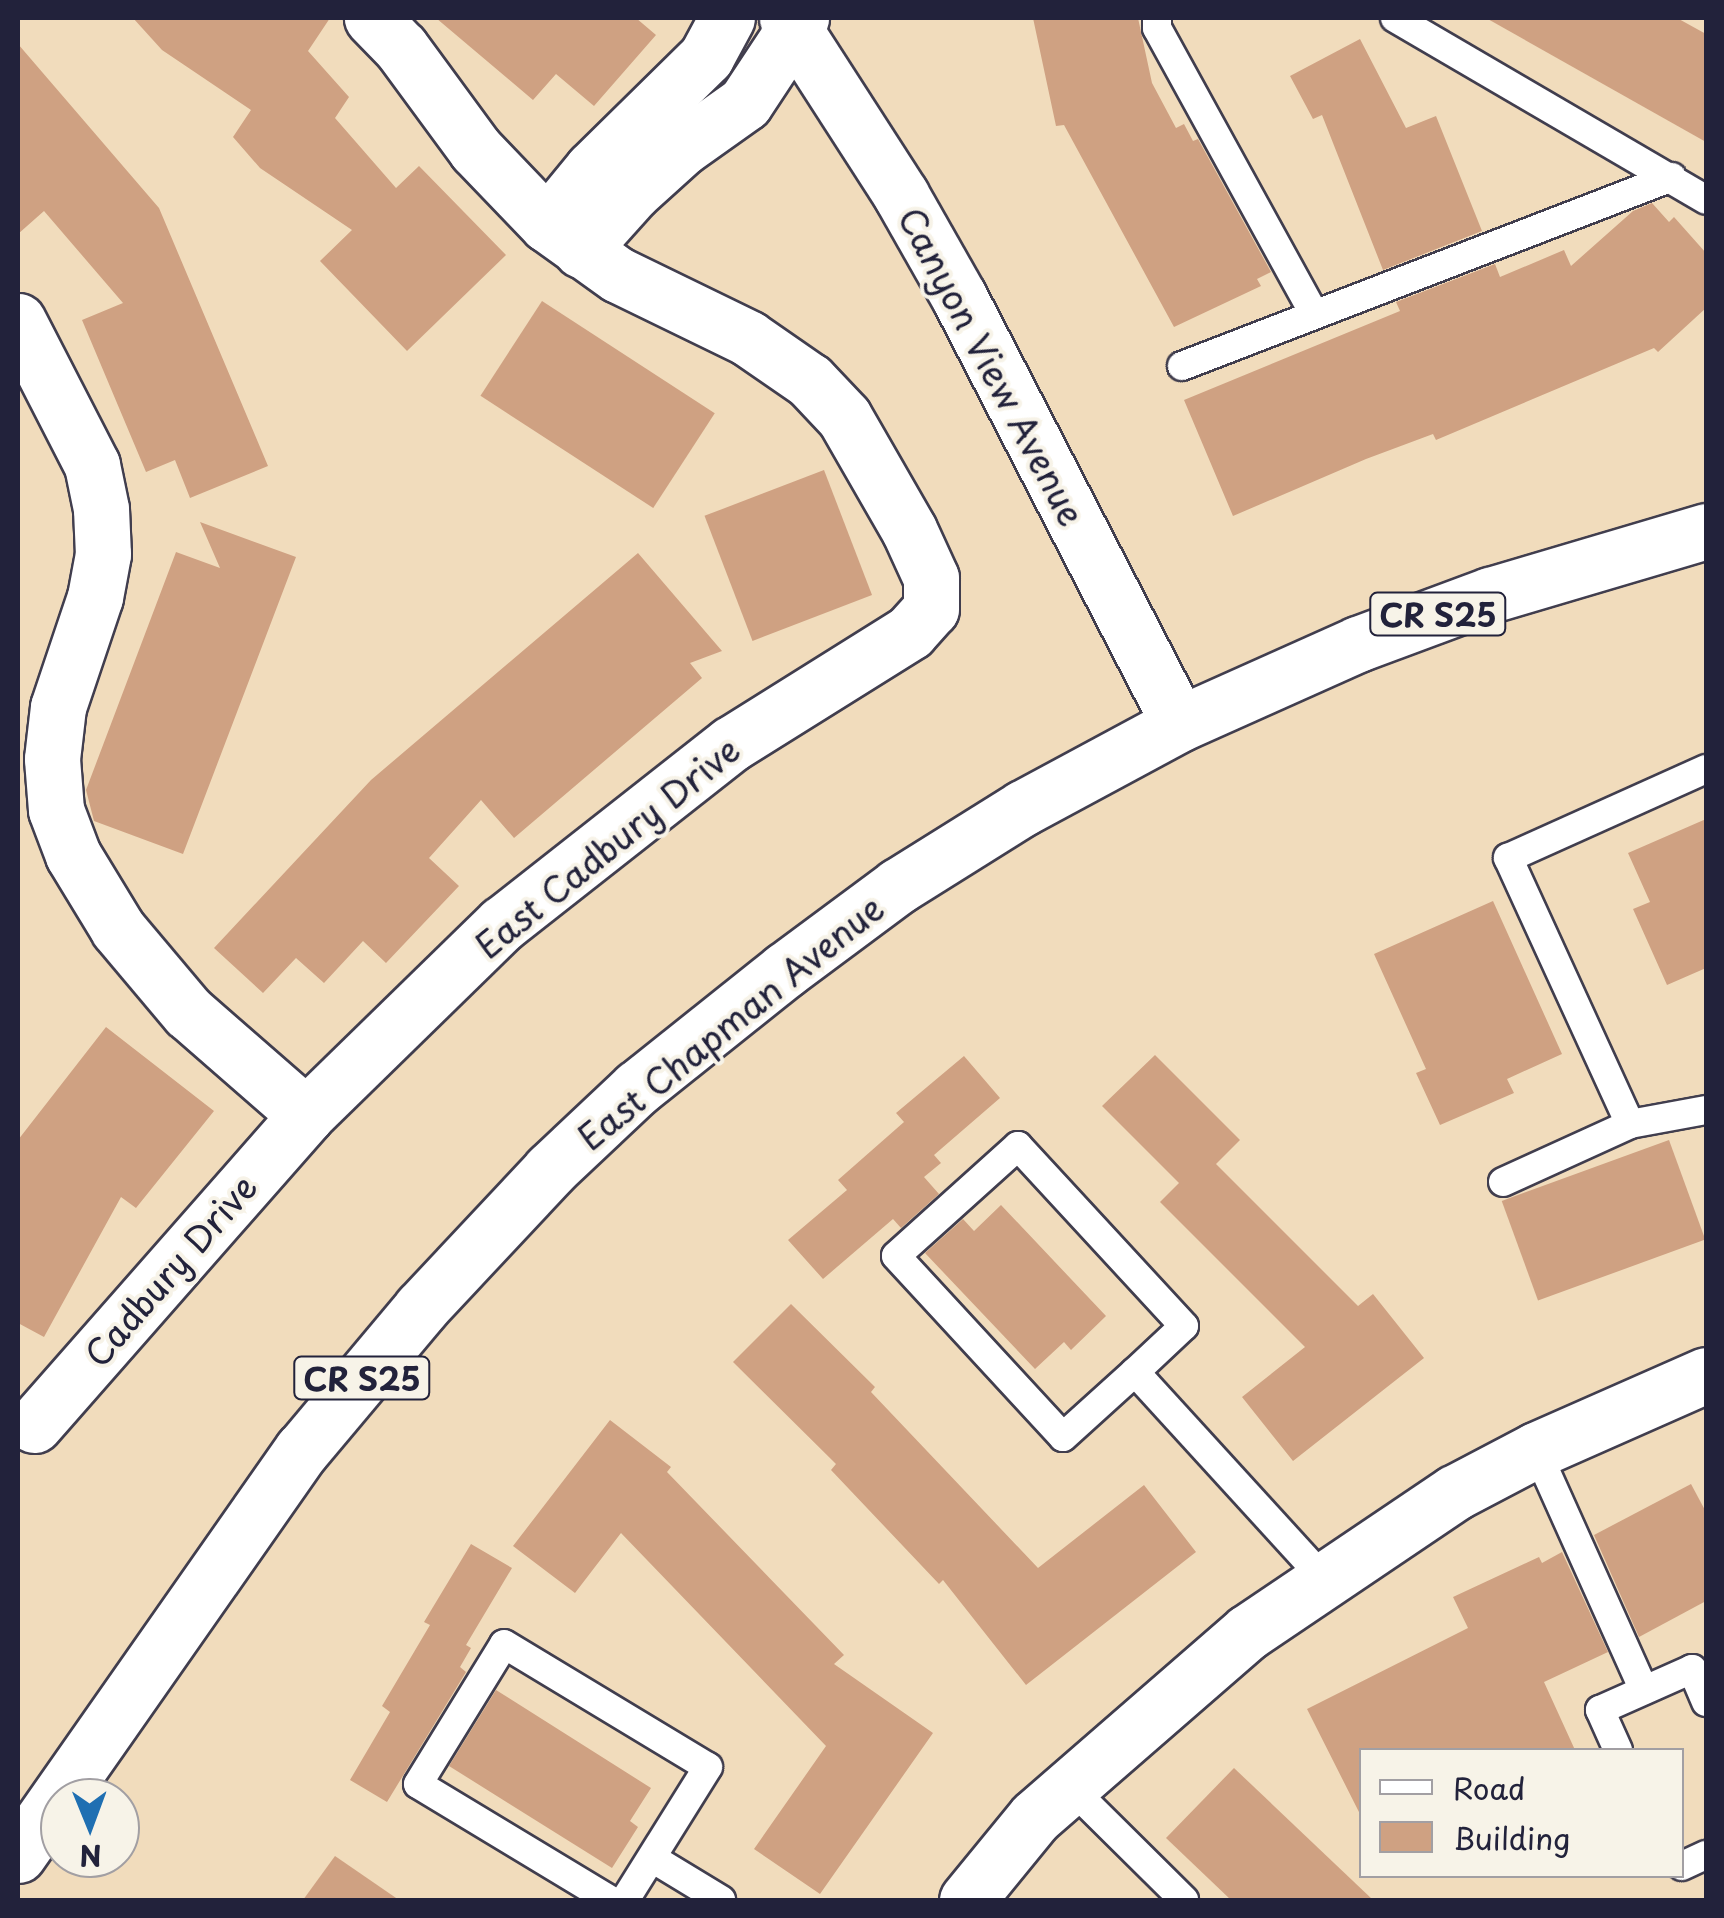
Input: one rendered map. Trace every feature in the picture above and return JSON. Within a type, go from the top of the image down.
[{"type":"street","points":[[372,18],[401,48],[476,150],[564,238]]},
{"type":"street","points":[[564,238],[592,169],[706,57],[727,18]]},
{"type":"street","points":[[564,238],[632,192],[684,147],[746,104],[794,21]]},
{"type":"street","name":"Canyon View Avenue","points":[[794,21],[960,297],[1180,724]]},
{"type":"street","name":"East Cadbury Drive","points":[[306,1114],[502,924],[611,835],[731,744],[910,632],[931,608],[931,578],[908,530],[844,417],[810,381],[748,338],[662,299],[564,238]]},
{"type":"street","points":[[18,321],[92,465],[101,509],[102,554],[95,597],[58,707],[52,759],[56,810],[73,856],[118,929],[188,1012],[306,1114]]},
{"type":"street","name":"East Chapman Avenue","points":[[18,1855],[302,1450],[421,1308],[550,1170],[652,1076],[898,886],[1023,808],[1180,724],[1358,644],[1473,601],[1632,549],[1706,531]]},
{"type":"street","name":"Cadbury Drive","points":[[34,1425],[306,1114]]},
{"type":"street","points":[[966,1900],[1035,1817],[1069,1786],[1248,1632],[1324,1578],[1454,1493],[1536,1450],[1706,1376]]},
{"type":"lane","points":[[1157,18],[1158,28],[1314,314]]},
{"type":"lane","points":[[1395,18],[1706,200]]},
{"type":"lane","points":[[1182,366],[1672,177]]},
{"type":"lane","points":[[1630,1124],[1508,858],[1706,769]]},
{"type":"lane","points":[[1503,1182],[1630,1124],[1706,1110]]},
{"type":"lane","points":[[1018,1146],[1184,1326],[1134,1372],[1063,1438],[896,1256],[1018,1146]]},
{"type":"lane","points":[[1134,1372],[1324,1578]]},
{"type":"lane","points":[[1536,1450],[1644,1690]]},
{"type":"lane","points":[[610,1900],[418,1784],[504,1644],[708,1767],[626,1900]]},
{"type":"lane","points":[[1617,1748],[1600,1710],[1692,1669],[1706,1702]]},
{"type":"lane","points":[[1069,1786],[1184,1900]]},
{"type":"lane","points":[[652,1858],[721,1900]]},
{"type":"building","points":[[133,18],[330,18],[308,51],[349,97],[335,118],[396,188],[419,166],[506,255],[407,351],[320,261],[352,230],[260,168],[233,137],[251,110],[162,50]]},
{"type":"building","points":[[436,18],[636,18],[656,35],[594,106],[556,74],[533,100]]},
{"type":"building","points":[[1033,18],[1138,18],[1152,83],[1176,128],[1184,124],[1193,141],[1198,139],[1271,272],[1257,279],[1261,286],[1174,327],[1064,125],[1056,126]]},
{"type":"building","points":[[1486,18],[1677,18],[1706,34],[1706,142]]},
{"type":"building","points":[[1360,39],[1406,128],[1436,116],[1482,231],[1383,270],[1322,115],[1313,119],[1290,76]]},
{"type":"building","points":[[18,44],[159,208],[268,466],[190,498],[175,460],[146,472],[82,320],[123,303],[44,211],[18,234]]},
{"type":"building","points":[[1652,203],[1669,222],[1674,217],[1706,253],[1706,308],[1658,352],[1654,348],[1436,440],[1433,434],[1366,459],[1233,516],[1184,400],[1400,311],[1396,302],[1495,264],[1500,277],[1564,250],[1571,266],[1633,211]]},
{"type":"building","points":[[542,301],[715,413],[653,508],[480,396]]},
{"type":"building","points":[[824,470],[872,595],[753,641],[705,516]]},
{"type":"building","points":[[200,522],[296,557],[183,854],[94,821],[86,790],[176,552],[220,568]]},
{"type":"building","points":[[638,553],[722,651],[690,663],[702,678],[514,838],[481,800],[429,858],[459,886],[386,963],[363,941],[324,983],[296,958],[263,993],[214,948],[371,780]]},
{"type":"building","points":[[1706,819],[1706,968],[1667,985],[1633,909],[1650,902],[1628,853]]},
{"type":"building","points":[[1493,901],[1562,1054],[1507,1079],[1514,1093],[1440,1125],[1416,1073],[1426,1069],[1374,954]]},
{"type":"building","points":[[106,1027],[214,1111],[136,1208],[121,1197],[44,1337],[18,1323],[18,1140]]},
{"type":"building","points":[[1155,1055],[1240,1140],[1216,1164],[1358,1306],[1373,1294],[1424,1358],[1293,1461],[1242,1397],[1305,1347],[1160,1202],[1179,1183],[1102,1106]]},
{"type":"building","points":[[964,1056],[1000,1098],[934,1155],[941,1163],[924,1177],[939,1194],[901,1228],[893,1219],[823,1279],[788,1240],[847,1190],[838,1180],[904,1122],[896,1113]]},
{"type":"building","points":[[1669,1140],[1705,1240],[1538,1300],[1502,1201]]},
{"type":"building","points":[[1001,1205],[1106,1316],[1071,1350],[1064,1342],[1035,1369],[925,1253],[963,1219],[974,1231]]},
{"type":"building","points":[[791,1304],[875,1387],[871,1392],[1038,1568],[1144,1485],[1196,1552],[1026,1685],[943,1580],[939,1584],[831,1470],[836,1464],[733,1362]]},
{"type":"building","points":[[610,1420],[671,1467],[667,1472],[844,1655],[834,1664],[933,1733],[820,1894],[754,1849],[826,1746],[621,1533],[575,1593],[513,1546]]},
{"type":"building","points":[[1691,1484],[1706,1512],[1706,1601],[1639,1637],[1594,1535]]},
{"type":"building","points":[[471,1544],[512,1568],[466,1645],[471,1648],[460,1667],[466,1672],[387,1802],[350,1780],[390,1712],[382,1706],[430,1625],[424,1622]]},
{"type":"building","points":[[1562,1552],[1608,1652],[1544,1682],[1574,1748],[1359,1748],[1359,1812],[1307,1709],[1468,1628],[1453,1597],[1539,1557],[1542,1563]]},
{"type":"building","points":[[496,1690],[651,1788],[630,1821],[638,1827],[612,1868],[449,1766]]},
{"type":"building","points":[[1234,1768],[1373,1900],[1231,1900],[1166,1838]]},
{"type":"building","points":[[335,1856],[399,1900],[303,1900]]}]
